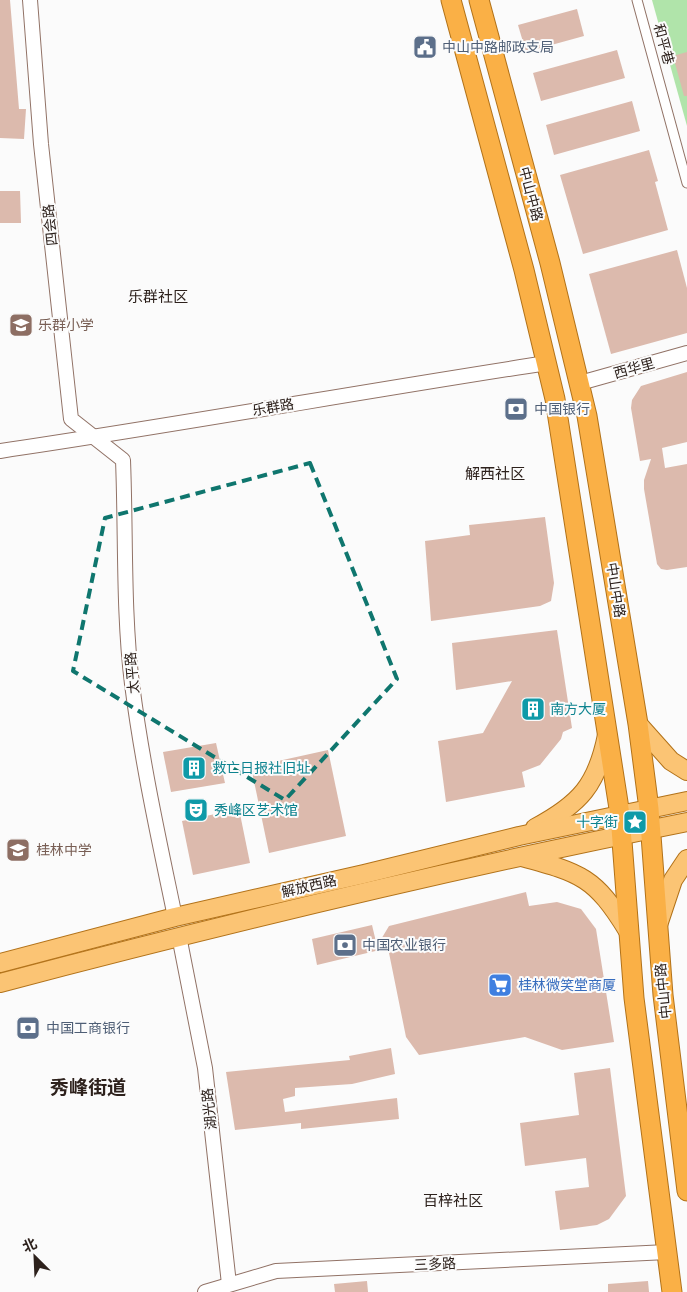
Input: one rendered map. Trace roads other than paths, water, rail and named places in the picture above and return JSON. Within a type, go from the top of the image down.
[{"type":"highway","name":"中山中路","points":[[451,0],[555,399],[620,815],[634,998],[672,1292]]},
{"type":"highway","name":"中山中路","points":[[479,0],[580,383],[638,724],[651,829],[657,928],[687,1191]]},
{"type":"main road","points":[[638,724],[671,761],[687,772]]},
{"type":"main road","points":[[519,836],[569,807],[585,792],[597,772],[608,730]]},
{"type":"main road","name":"解放西路","points":[[0,963],[175,916],[364,874],[519,836],[687,801]]},
{"type":"main road","name":"解放西路","points":[[0,984],[179,936],[519,856],[687,822]]},
{"type":"main road","points":[[519,856],[583,877],[599,889],[628,931]]},
{"type":"main road","points":[[657,928],[673,880],[687,859]]},
{"type":"street","name":"四会路","points":[[30,0],[41,144],[71,419],[95,438]]},
{"type":"street","name":"和平巷","points":[[638,0],[687,183]]},
{"type":"street","name":"西华里","points":[[580,383],[687,354]]},
{"type":"street","name":"乐群路","points":[[0,451],[95,438],[357,392],[547,363]]},
{"type":"street","name":"太平路","points":[[95,438],[123,460],[127,616],[132,683],[147,778],[175,916]]},
{"type":"street","name":"湖光路","points":[[179,936],[205,1068],[229,1284]]},
{"type":"street","name":"三多路","points":[[206,1292],[276,1271],[667,1252]]},
{"type":"place","name":"中山中路邮政支局","points":[[425,47]]},
{"type":"place","name":"乐群小学","points":[[21,325]]},
{"type":"place","name":"中国银行","points":[[516,409]]},
{"type":"place","name":"南方大厦","points":[[533,709]]},
{"type":"place","name":"救亡日报社旧址","points":[[194,768]]},
{"type":"place","name":"秀峰区艺术馆","points":[[196,810]]},
{"type":"place","name":"十字街","points":[[635,822]]},
{"type":"place","name":"桂林中学","points":[[18,850]]},
{"type":"place","name":"中国农业银行","points":[[345,945]]},
{"type":"place","name":"桂林微笑堂商厦","points":[[500,985]]},
{"type":"place","name":"中国工商银行","points":[[28,1028]]},
{"type":"district","name":"乐群社区","points":[[158,297]]},
{"type":"district","name":"解西社区","points":[[495,474]]},
{"type":"district","name":"秀峰街道","points":[[88,1087]]},
{"type":"district","name":"百梓社区","points":[[453,1201]]}]
